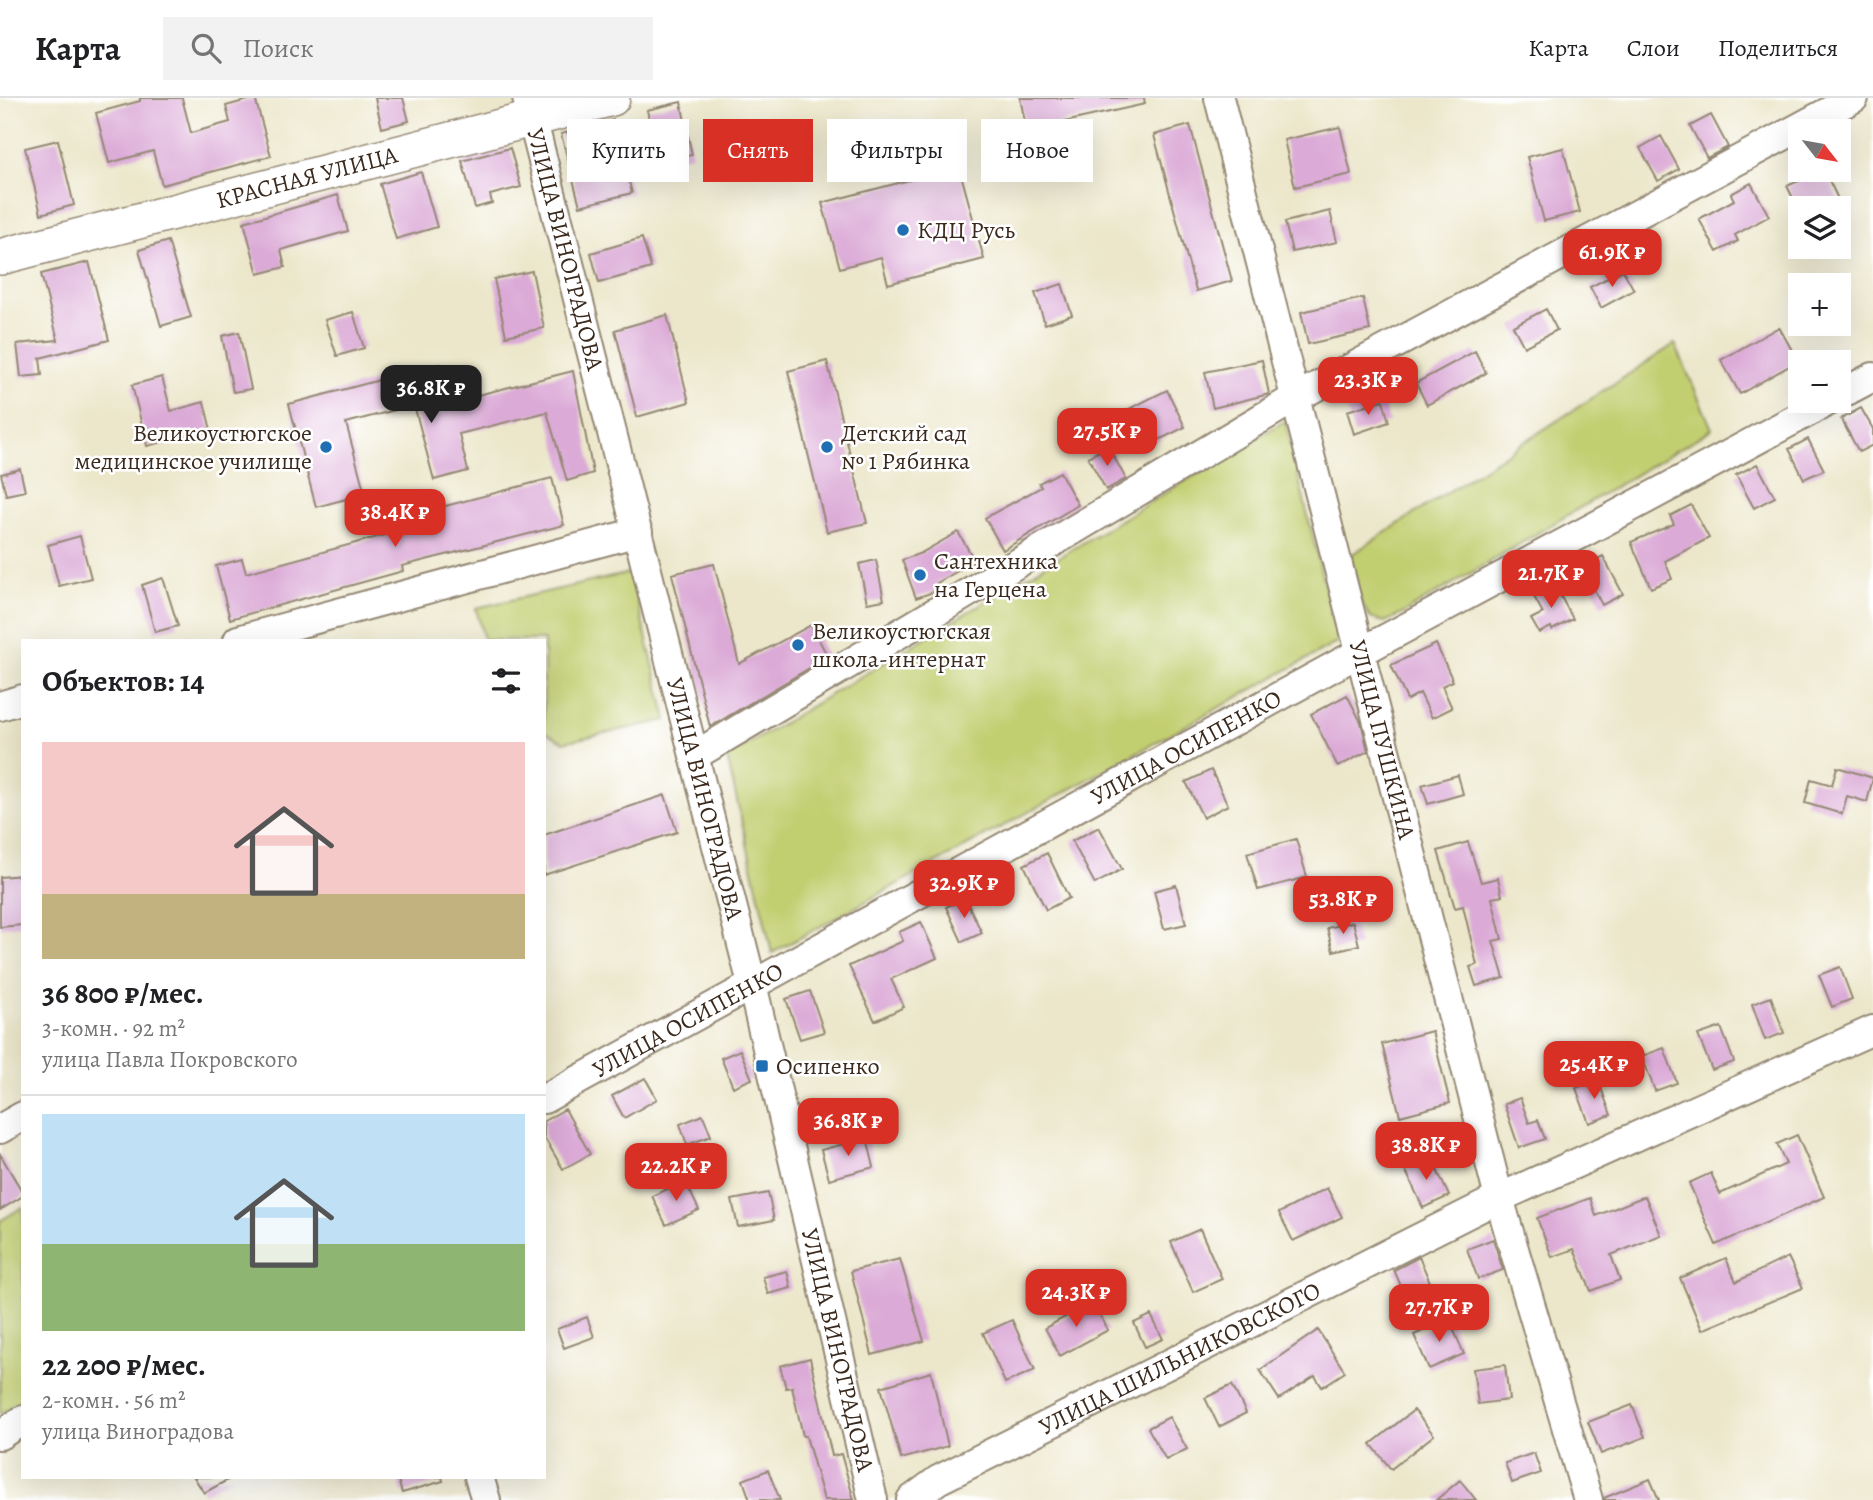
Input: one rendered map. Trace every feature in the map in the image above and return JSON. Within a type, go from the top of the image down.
[{"type":"main road","name":"КРАСНАЯ УЛИЦА","points":[[0,257],[529,108],[612,98]]},
{"type":"street","name":"УЛИЦА ПУШКИНА","points":[[1219,98],[1499,1198],[1588,1500]]},
{"type":"street","points":[[694,756],[1295,398],[1854,98]]},
{"type":"street","name":"УЛИЦА ВИНОГРАДОВА","points":[[529,108],[752,984],[873,1500]]},
{"type":"street","points":[[1851,389],[1873,377]]},
{"type":"street","name":"УЛИЦА ОСИПЕНКО","points":[[546,1098],[1359,653],[1807,413]]},
{"type":"street","points":[[242,639],[638,532]]},
{"type":"street","points":[[0,706],[21,700]]},
{"type":"street","name":"УЛИЦА ШИЛЬНИКОВСКОГО","points":[[911,1500],[938,1480],[1499,1198],[1873,1030]]},
{"type":"street","points":[[0,1129],[21,1117]]},
{"type":"street","points":[[0,1435],[21,1421]]},
{"type":"street","points":[[480,1479],[486,1500]]},
{"type":"green space","points":[[1675,344],[1712,429],[1400,615],[1385,622],[1370,618],[1360,599],[1351,555]]},
{"type":"green space","points":[[1285,421],[1338,642],[772,953],[727,757]]},
{"type":"green space","points":[[630,573],[667,720],[564,742],[546,732],[546,639],[484,639],[476,608]]},
{"type":"green space","points":[[21,1208],[21,1400],[0,1414],[0,1221]]},
{"type":"building","points":[[140,98],[182,98],[191,133],[230,122],[226,106],[255,98],[271,156],[162,185],[153,151],[109,163],[96,113],[140,101]]},
{"type":"building","points":[[375,98],[403,98],[409,121],[382,128]]},
{"type":"building","points":[[1020,98],[1144,98],[1145,104],[1078,119],[1024,119]]},
{"type":"building","points":[[681,102],[685,119],[649,119],[647,110]]},
{"type":"building","points":[[1711,115],[1728,147],[1707,158],[1690,126]]},
{"type":"building","points":[[1190,125],[1232,281],[1196,291],[1154,135]]},
{"type":"building","points":[[1340,127],[1351,174],[1295,187],[1284,140]]},
{"type":"building","points":[[567,132],[567,157],[561,134]]},
{"type":"building","points":[[1661,136],[1679,169],[1658,181],[1640,148]]},
{"type":"building","points":[[58,140],[74,205],[41,214],[25,148]]},
{"type":"building","points":[[510,148],[521,187],[490,195],[492,203],[475,208],[462,161]]},
{"type":"building","points":[[1563,148],[1580,212],[1544,221],[1527,157]]},
{"type":"building","points":[[421,172],[437,227],[396,239],[380,184]]},
{"type":"building","points":[[574,182],[629,182],[632,193],[580,206]]},
{"type":"building","name":"КДЦ Русь","points":[[902,182],[963,182],[984,259],[888,284],[881,257],[840,268],[822,203]]},
{"type":"building","points":[[1796,182],[1830,182],[1837,196],[1792,196],[1787,186]]},
{"type":"building","points":[[1751,183],[1769,216],[1735,235],[1738,241],[1717,252],[1699,219],[1734,200],[1731,194]]},
{"type":"building","points":[[338,195],[348,231],[281,250],[285,267],[258,274],[244,222]]},
{"type":"building","points":[[1330,211],[1337,242],[1292,252],[1285,222]]},
{"type":"building","points":[[642,238],[651,268],[599,283],[591,253]]},
{"type":"building","points":[[168,241],[191,317],[161,326],[139,250]]},
{"type":"building","points":[[89,262],[109,340],[40,358],[42,375],[21,377],[17,344],[58,340],[41,274]]},
{"type":"building","points":[[1623,270],[1634,290],[1601,308],[1590,287]]},
{"type":"building","points":[[532,271],[544,328],[506,336],[494,279]]},
{"type":"building","points":[[1062,284],[1072,315],[1045,324],[1035,293]]},
{"type":"building","points":[[1363,298],[1370,330],[1308,344],[1301,312]]},
{"type":"building","points":[[1546,309],[1557,330],[1524,347],[1513,326]]},
{"type":"building","points":[[353,312],[364,348],[337,356],[325,320]]},
{"type":"building","points":[[667,315],[689,402],[637,417],[615,330]]},
{"type":"building","points":[[1779,327],[1792,350],[1788,350],[1788,367],[1740,394],[1721,360]]},
{"type":"building","points":[[239,332],[251,389],[233,392],[222,336]]},
{"type":"building","points":[[1475,351],[1486,373],[1427,405],[1416,383]]},
{"type":"building","points":[[1262,360],[1269,394],[1213,408],[1205,372]]},
{"type":"building","name":"Детский сад № 1 Рябинка","points":[[827,361],[867,523],[827,532],[788,371]]},
{"type":"building","name":"Великоустюгское медицинское училище","points":[[440,364],[450,402],[573,371],[593,473],[567,481],[547,412],[459,434],[468,471],[434,480],[414,405],[346,423],[365,494],[316,507],[289,404]]},
{"type":"building","points":[[162,377],[171,411],[204,402],[211,430],[147,446],[132,385]]},
{"type":"building","points":[[1167,390],[1185,427],[1145,447],[1127,410]]},
{"type":"building","points":[[1383,400],[1389,422],[1354,434],[1347,411]]},
{"type":"building","points":[[1861,408],[1873,429],[1873,445],[1859,452],[1841,419]]},
{"type":"building","points":[[1808,439],[1824,470],[1804,479],[1789,449]]},
{"type":"building","points":[[1108,446],[1126,479],[1106,490],[1088,457]]},
{"type":"building","points":[[1757,464],[1775,497],[1754,508],[1736,475]]},
{"type":"building","points":[[20,469],[25,491],[6,495],[1,474]]},
{"type":"building","points":[[1060,472],[1078,505],[1003,550],[985,518],[1041,487],[1039,483]]},
{"type":"building","points":[[552,478],[564,525],[402,566],[403,571],[230,619],[216,566],[242,559],[246,573],[414,527],[411,515]]},
{"type":"building","points":[[1691,505],[1709,538],[1665,561],[1672,579],[1651,588],[1631,542],[1674,524],[1670,516]]},
{"type":"building","points":[[958,532],[975,561],[937,583],[939,590],[916,598],[902,560],[921,553]]},
{"type":"building","points":[[80,536],[91,578],[59,586],[48,545]]},
{"type":"building","points":[[1603,556],[1623,594],[1602,605],[1582,567]]},
{"type":"building","points":[[876,560],[884,600],[867,603],[859,564]]},
{"type":"building","name":"Великоустюгская школа-интернат","points":[[714,564],[739,664],[811,625],[828,657],[710,727],[672,574]]},
{"type":"building","points":[[163,578],[178,626],[155,632],[142,585]]},
{"type":"building","points":[[1554,584],[1573,619],[1552,630],[1551,627],[1539,633],[1531,619],[1543,613],[1533,595]]},
{"type":"building","points":[[1436,644],[1453,681],[1442,686],[1452,708],[1432,718],[1420,693],[1407,700],[1391,665]]},
{"type":"building","points":[[1347,695],[1361,722],[1368,751],[1338,767],[1311,714]]},
{"type":"building","points":[[1837,767],[1873,778],[1867,802],[1847,796],[1842,814],[1805,803],[1811,779],[1832,785]]},
{"type":"building","points":[[1211,770],[1228,805],[1203,818],[1186,782]]},
{"type":"building","points":[[1458,775],[1463,794],[1428,804],[1422,785]]},
{"type":"building","points":[[665,795],[677,832],[546,874],[546,834]]},
{"type":"building","points":[[1099,827],[1122,869],[1095,884],[1072,841]]},
{"type":"building","points":[[1296,839],[1307,877],[1258,890],[1247,853]]},
{"type":"building","points":[[1468,842],[1481,882],[1498,878],[1502,896],[1492,898],[1502,939],[1493,941],[1504,978],[1476,986],[1470,967],[1477,965],[1463,906],[1455,908],[1438,851]]},
{"type":"building","points":[[1047,853],[1069,898],[1046,910],[1024,865]]},
{"type":"building","points":[[21,875],[21,925],[0,927],[0,877]]},
{"type":"building","points":[[1176,885],[1186,924],[1164,929],[1154,891]]},
{"type":"building","points":[[965,898],[982,933],[962,942],[946,907]]},
{"type":"building","points":[[921,922],[937,958],[891,979],[904,1007],[875,1021],[849,966],[903,941],[899,932]]},
{"type":"building","points":[[1353,922],[1359,945],[1333,951],[1327,928]]},
{"type":"building","points":[[1840,967],[1852,999],[1832,1007],[1819,975]]},
{"type":"building","points":[[810,991],[824,1032],[800,1039],[786,999]]},
{"type":"building","points":[[1771,997],[1784,1033],[1765,1040],[1752,1004]]},
{"type":"building","points":[[1721,1027],[1734,1062],[1712,1070],[1698,1035]]},
{"type":"building","points":[[1432,1031],[1450,1103],[1400,1116],[1382,1044]]},
{"type":"building","points":[[1664,1048],[1677,1083],[1655,1091],[1642,1056]]},
{"type":"building","points":[[740,1050],[752,1079],[733,1087],[721,1058]]},
{"type":"building","points":[[645,1078],[657,1099],[624,1118],[612,1096]]},
{"type":"building","points":[[1598,1080],[1611,1115],[1589,1123],[1576,1088]]},
{"type":"building","points":[[1520,1098],[1529,1123],[1538,1120],[1545,1139],[1519,1148],[1504,1104]]},
{"type":"building","points":[[565,1109],[590,1154],[563,1169],[546,1140],[546,1120]]},
{"type":"building","points":[[703,1115],[711,1136],[687,1145],[680,1124]]},
{"type":"building","points":[[1797,1135],[1824,1197],[1716,1245],[1689,1183],[1711,1173],[1720,1194],[1786,1164],[1777,1144]]},
{"type":"building","points":[[867,1138],[874,1167],[829,1179],[821,1150]]},
{"type":"building","points":[[0,1154],[21,1190],[21,1197],[0,1210]]},
{"type":"building","points":[[1430,1155],[1449,1196],[1423,1208],[1404,1167]]},
{"type":"building","points":[[685,1181],[699,1210],[666,1225],[652,1196]]},
{"type":"building","points":[[1327,1188],[1342,1217],[1293,1241],[1279,1213]]},
{"type":"building","points":[[768,1193],[774,1220],[738,1227],[732,1200]]},
{"type":"building","points":[[1645,1196],[1661,1235],[1611,1255],[1620,1280],[1591,1291],[1574,1249],[1552,1257],[1537,1218],[1590,1198],[1596,1216]]},
{"type":"building","points":[[1200,1229],[1222,1279],[1193,1292],[1171,1242]]},
{"type":"building","points":[[1493,1239],[1503,1270],[1478,1279],[1467,1249]]},
{"type":"building","points":[[1419,1257],[1430,1282],[1404,1293],[1394,1270]]},
{"type":"building","points":[[1788,1257],[1803,1288],[1702,1330],[1680,1278],[1726,1258],[1736,1282]]},
{"type":"building","points":[[900,1259],[924,1341],[872,1355],[851,1271]]},
{"type":"building","points":[[787,1271],[791,1288],[768,1294],[763,1277]]},
{"type":"building","points":[[1093,1302],[1108,1330],[1060,1356],[1045,1328]]},
{"type":"building","points":[[1151,1315],[1163,1339],[1145,1347],[1134,1323]]},
{"type":"building","points":[[587,1317],[594,1337],[564,1348],[557,1329]]},
{"type":"building","points":[[1449,1319],[1464,1354],[1429,1369],[1414,1335]]},
{"type":"building","points":[[1012,1320],[1035,1370],[1005,1383],[983,1333]]},
{"type":"building","points":[[1318,1330],[1345,1372],[1322,1387],[1315,1376],[1279,1399],[1260,1370]]},
{"type":"building","points":[[810,1358],[832,1456],[841,1454],[854,1500],[824,1500],[806,1436],[803,1436],[792,1387],[786,1388],[780,1366]]},
{"type":"building","points":[[1505,1365],[1509,1400],[1478,1404],[1473,1369]]},
{"type":"building","points":[[931,1372],[948,1446],[901,1459],[881,1387]]},
{"type":"building","points":[[1232,1385],[1246,1413],[1219,1427],[1205,1398]]},
{"type":"building","points":[[1632,1405],[1645,1437],[1601,1454],[1588,1422]]},
{"type":"building","points":[[1414,1410],[1434,1435],[1391,1469],[1371,1444]]},
{"type":"building","points":[[1169,1417],[1187,1449],[1166,1460],[1148,1428]]},
{"type":"building","points":[[1534,1453],[1541,1473],[1512,1483],[1505,1463]]},
{"type":"building","points":[[768,1470],[780,1500],[750,1500],[743,1480]]},
{"type":"building","points":[[195,1479],[229,1479],[204,1493]]},
{"type":"building","points":[[398,1479],[442,1479],[443,1481],[402,1493]]},
{"type":"building","points":[[1650,1479],[1659,1500],[1604,1500],[1604,1498]]},
{"type":"building","points":[[1460,1480],[1476,1500],[1436,1500]]},
{"type":"place","name":"КДЦ Русь","points":[[903,230]]},
{"type":"place","name":"Великоустюгское медицинское училище","points":[[326,447]]},
{"type":"place","name":"Детский сад № 1 Рябинка","points":[[827,447]]},
{"type":"place","name":"Сантехника на Герцена","points":[[920,575]]},
{"type":"place","name":"Великоустюгская школа-интернат","points":[[798,645]]},
{"type":"place","name":"Осипенко","points":[[762,1066]]}]
